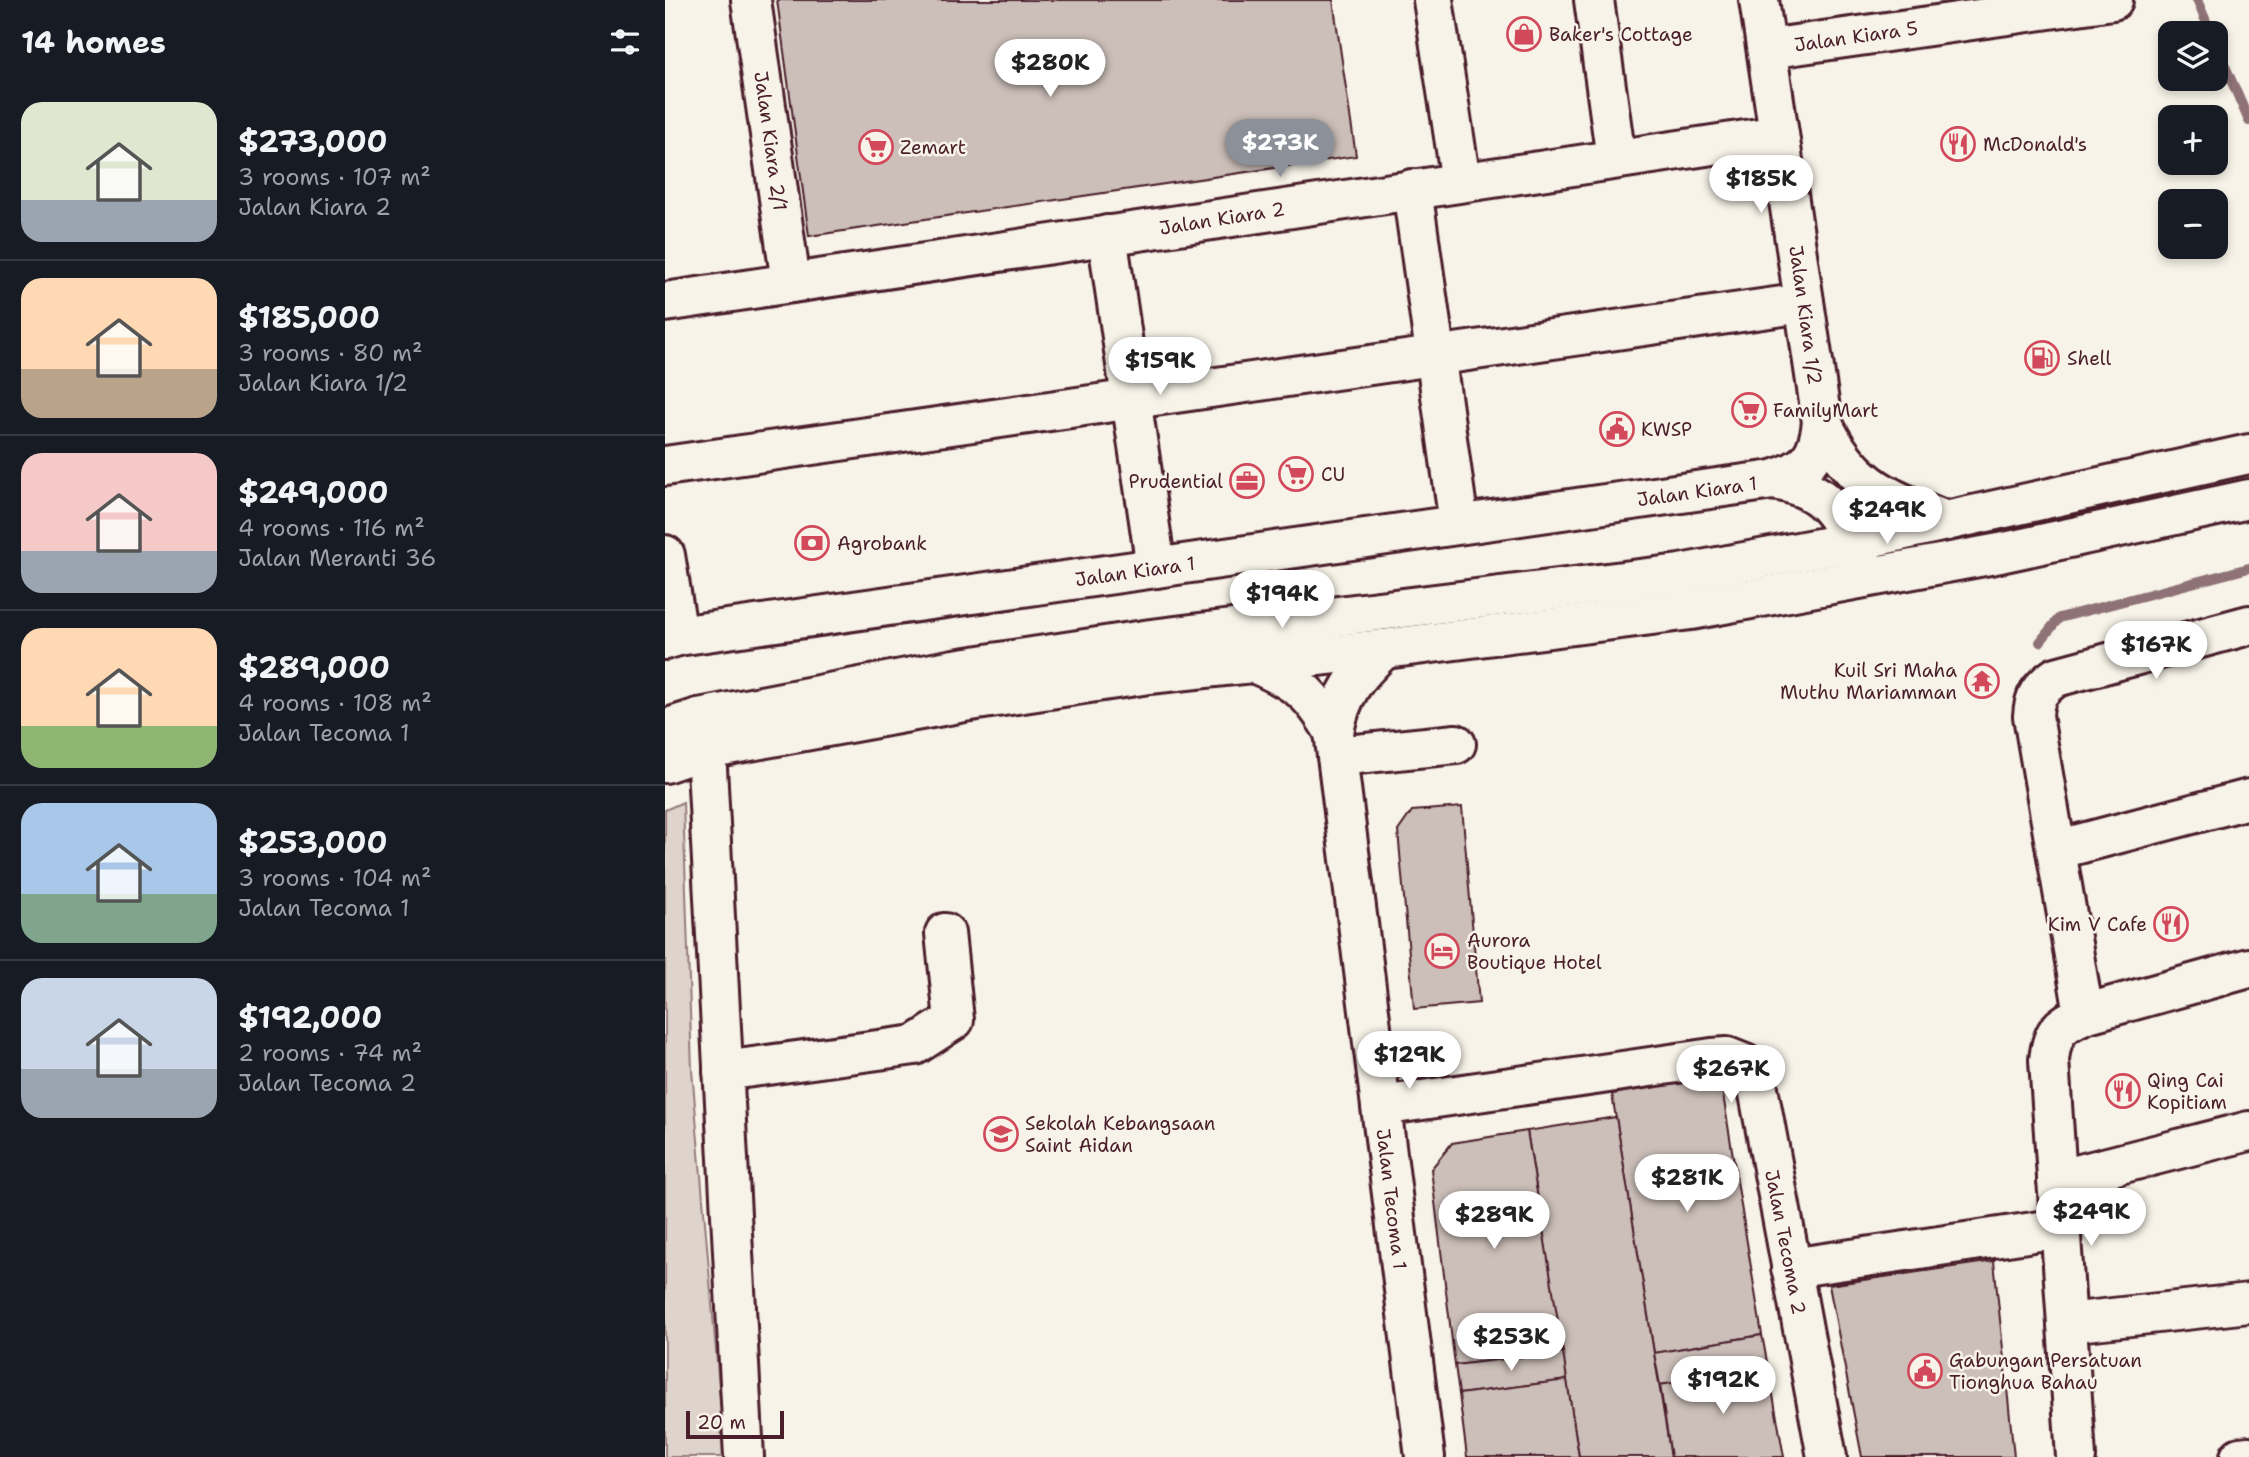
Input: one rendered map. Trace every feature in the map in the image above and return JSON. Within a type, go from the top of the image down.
[{"type":"street","name":"Jalan Kiara 2/1","points":[[751,0],[790,283]]},
{"type":"street","points":[[1433,0],[1461,182]]},
{"type":"street","points":[[1594,0],[1616,159]]},
{"type":"street","name":"Jalan Kiara 1/2","points":[[1759,0],[1822,422]]},
{"type":"street","name":"Jalan Kiara 5","points":[[1767,49],[2113,0]]},
{"type":"street","name":"Jalan Kiara 2","points":[[665,302],[1779,135]]},
{"type":"street","points":[[1412,189],[1459,524]]},
{"type":"street","points":[[1107,235],[1156,568]]},
{"type":"street","points":[[665,466],[1804,303]]},
{"type":"street","points":[[1822,422],[1834,448],[1869,485],[1896,501],[1946,521]]},
{"type":"street","name":"Jalan Kiara 1","points":[[672,638],[1773,480],[1804,467],[1814,455],[1820,441],[1822,422]]},
{"type":"street","points":[[665,763],[690,732],[954,669],[1151,639],[1680,574],[1851,542],[2249,454]]},
{"type":"street","points":[[1773,480],[1795,483],[1815,493],[1830,506],[1870,578]]},
{"type":"street","points":[[690,732],[977,700],[1149,674],[1384,649],[1691,610],[2000,553],[2249,499]]},
{"type":"street","points":[[665,555],[672,638]]},
{"type":"street","points":[[2070,1023],[2056,850],[2033,703],[2039,690],[2056,677],[2249,625]]},
{"type":"street","points":[[1335,744],[1338,709],[1346,691],[1361,670],[1384,649]]},
{"type":"street","points":[[1254,663],[1289,678],[1306,692],[1319,707],[1335,744]]},
{"type":"street","points":[[690,732],[723,1071],[744,1457]]},
{"type":"street","points":[[1335,744],[1456,744]]},
{"type":"street","name":"Jalan Tecoma 1","points":[[1335,744],[1425,1457]]},
{"type":"street","points":[[2056,850],[2249,799]]},
{"type":"street","points":[[723,1071],[915,1045],[954,1020],[945,933]]},
{"type":"street","points":[[2076,1457],[2050,1045],[2070,1023],[2249,968]]},
{"type":"street","name":"Jalan Tecoma 2","points":[[1381,1106],[1711,1058],[1738,1059],[1747,1065],[1757,1083],[1827,1457]]},
{"type":"street","points":[[2057,1180],[2249,1131]]},
{"type":"street","points":[[1791,1268],[2060,1228]]},
{"type":"street","points":[[2067,1323],[2249,1303]]},
{"type":"street","points":[[2240,1457],[2249,1456]]},
{"type":"shaded area","points":[[683,802],[692,1070],[725,1457],[665,1457],[665,810]]},
{"type":"building","points":[[777,0],[1333,0],[1356,156],[809,236]]},
{"type":"building","name":"Aurora Boutique Hotel","points":[[1462,807],[1479,1003],[1414,1009],[1398,831],[1412,811]]},
{"type":"building","points":[[1720,1076],[1762,1335],[1654,1353],[1612,1094]]},
{"type":"building","points":[[1616,1117],[1671,1457],[1579,1457],[1527,1131]]},
{"type":"building","points":[[1527,1131],[1563,1352],[1455,1365],[1431,1169],[1452,1143]]},
{"type":"building","name":"Gabungan Persatuan Tionghua Bahau","points":[[1994,1261],[2014,1457],[1862,1457],[1829,1285]]},
{"type":"building","points":[[1762,1335],[1768,1367],[1660,1385],[1654,1353]]},
{"type":"building","points":[[1563,1352],[1567,1380],[1459,1394],[1455,1365]]},
{"type":"building","points":[[1768,1367],[1784,1457],[1671,1457],[1660,1385]]},
{"type":"building","points":[[1567,1380],[1579,1457],[1467,1457],[1459,1394]]},
{"type":"waterway","points":[[2197,0],[2206,21]]},
{"type":"waterway","points":[[2228,73],[2249,121]]},
{"type":"waterway","points":[[2040,642],[2059,618],[2249,568]]},
{"type":"place","name":"Baker's Cottage","points":[[1524,34]]},
{"type":"place","name":"McDonald's","points":[[1958,144]]},
{"type":"place","name":"Zemart","points":[[876,147]]},
{"type":"place","name":"Shell","points":[[2042,358]]},
{"type":"place","name":"FamilyMart","points":[[1749,410]]},
{"type":"place","name":"KWSP","points":[[1617,429]]},
{"type":"place","name":"CU","points":[[1296,474]]},
{"type":"place","name":"Prudential","points":[[1247,481]]},
{"type":"place","name":"Agrobank","points":[[812,543]]},
{"type":"place","name":"Kuil Sri Maha Muthu Mariamman","points":[[1982,681]]},
{"type":"place","name":"Kim V Cafe","points":[[2171,924]]},
{"type":"place","name":"Aurora Boutique Hotel","points":[[1442,951]]},
{"type":"place","name":"Qing Cai Kopitiam","points":[[2123,1091]]},
{"type":"place","name":"Sekolah Kebangsaan Saint Aidan","points":[[1001,1134]]},
{"type":"place","name":"Gabungan Persatuan Tionghua Bahau","points":[[1925,1371]]}]
